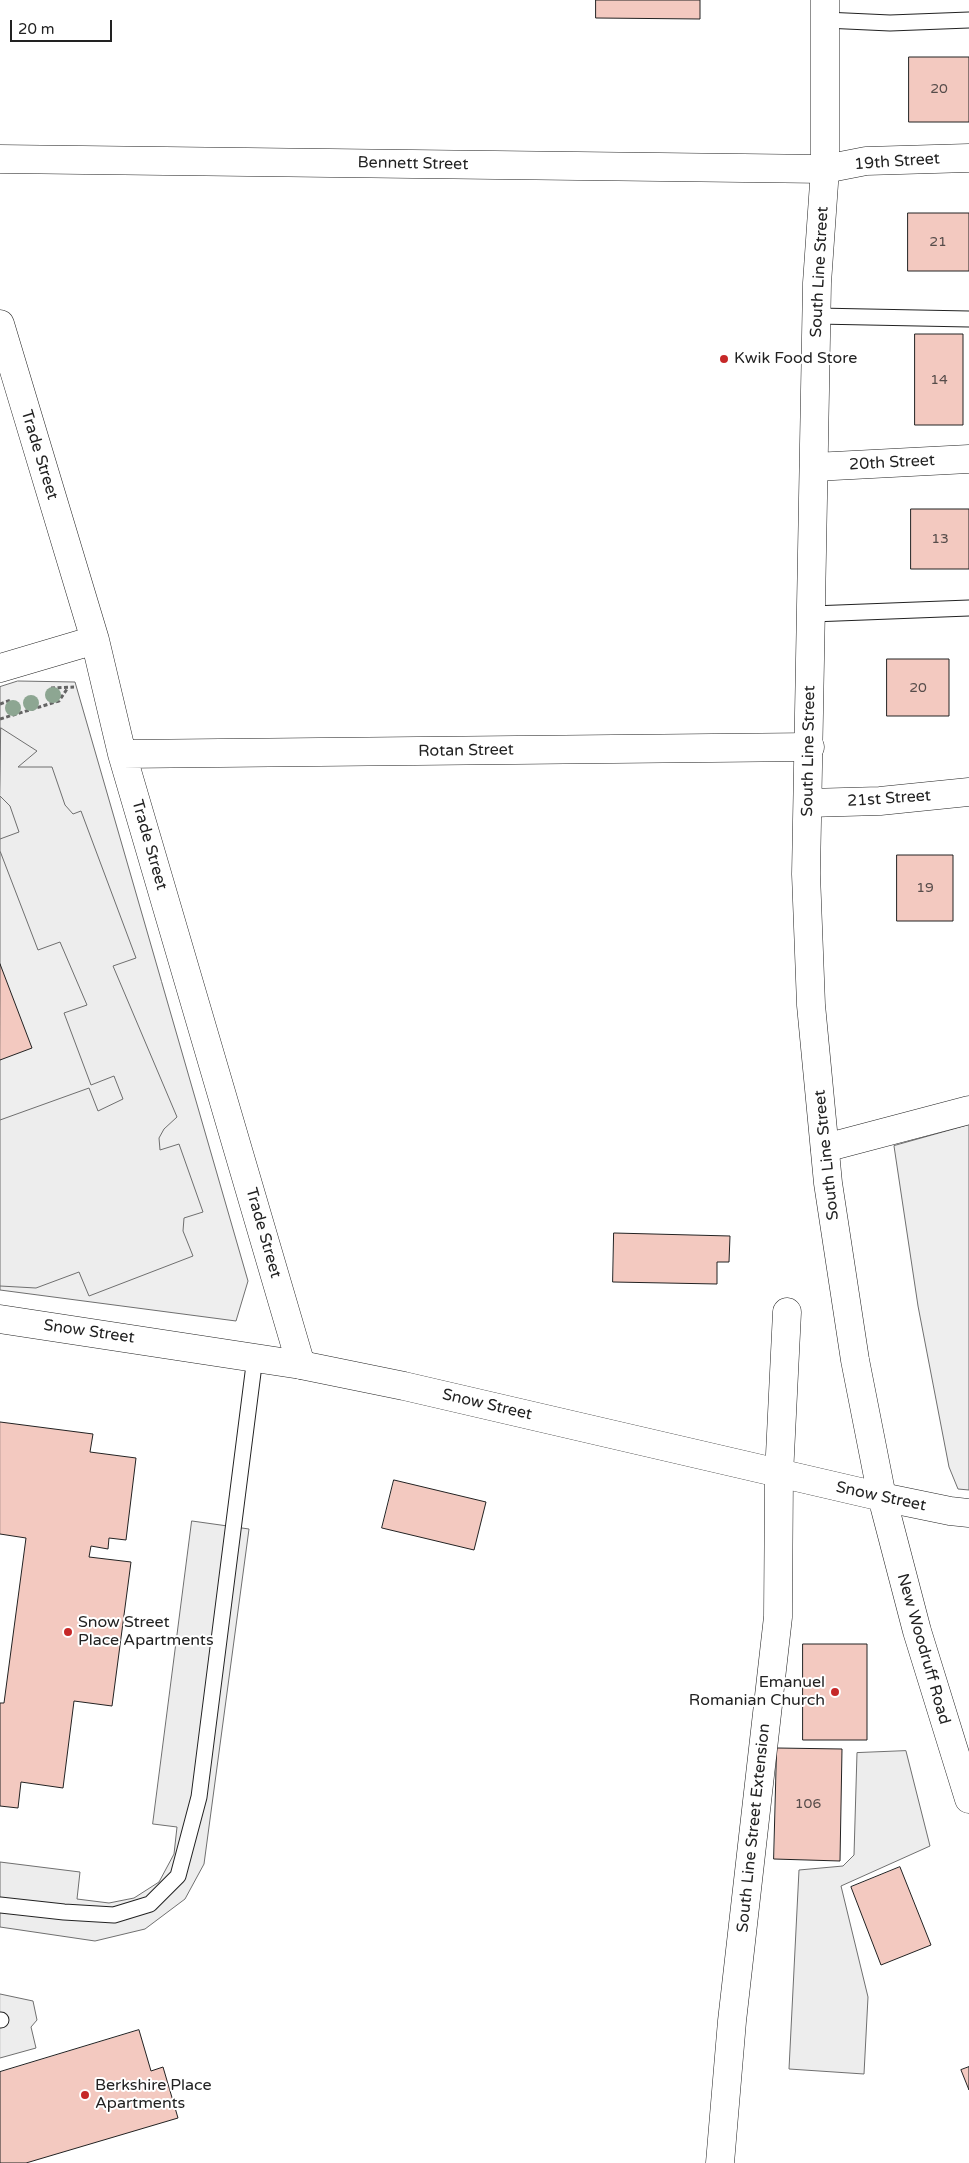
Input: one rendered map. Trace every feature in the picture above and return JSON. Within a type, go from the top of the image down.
[{"type":"street","name":"South Line Street","points":[[825,10],[825,169],[817,316],[806,874],[811,1006],[829,1193],[855,1360],[882,1497]]},
{"type":"street","name":"Bennett Street","points":[[0,158],[825,169]]},
{"type":"street","name":"19th Street","points":[[825,169],[866,161],[969,158]]},
{"type":"street","name":"Trade Street","points":[[0,324],[94,640],[122,754],[301,1365]]},
{"type":"street","name":"20th Street","points":[[814,467],[969,459]]},
{"type":"street","points":[[0,668],[94,640]]},
{"type":"street","name":"Rotan Street","points":[[122,754],[810,747]]},
{"type":"street","name":"21st Street","points":[[808,803],[880,801],[969,792]]},
{"type":"street","points":[[824,1148],[969,1110]]},
{"type":"street","name":"South Line Street Extension","points":[[720,2163],[732,2021],[778,1617],[780,1475],[786,1312]]},
{"type":"street","name":"Snow Street","points":[[0,1319],[301,1365],[404,1386],[780,1475],[950,1511],[969,1513]]},
{"type":"street","name":"New Woodruff Road","points":[[882,1497],[916,1631],[969,1799]]},
{"type":"lane","points":[[825,10],[890,23],[969,20]]},
{"type":"lane","points":[[817,316],[969,319]]},
{"type":"lane","points":[[812,614],[969,608]]},
{"type":"lane","points":[[0,1905],[114,1915],[150,1904],[178,1876],[199,1797],[255,1357]]},
{"type":"path","points":[[0,720],[59,700],[67,689]]},
{"type":"shaded area","points":[[18,681],[75,682],[248,1281],[236,1321],[0,1290],[0,687]]},
{"type":"shaded area","points":[[1,728],[37,751],[18,767],[52,767],[65,805],[73,814],[81,811],[136,958],[113,966],[177,1117],[164,1129],[159,1138],[160,1150],[179,1144],[203,1212],[184,1218],[183,1231],[193,1256],[89,1296],[79,1272],[36,1288],[0,1286],[0,1120],[89,1088],[98,1111],[123,1099],[114,1076],[91,1085],[64,1013],[87,1005],[60,942],[38,950],[0,851],[0,839],[19,832],[10,806],[0,796]]},
{"type":"shaded area","points":[[969,1125],[969,1490],[958,1489],[949,1467],[918,1306],[894,1146]]},
{"type":"shaded area","points":[[192,1521],[249,1529],[204,1864],[185,1899],[145,1929],[95,1941],[0,1927],[0,1862],[80,1872],[77,1899],[109,1903],[134,1898],[159,1882],[174,1854],[177,1827],[153,1824]]},
{"type":"shaded area","points":[[906,1751],[930,1846],[841,1886],[868,1997],[864,2074],[789,2069],[799,1870],[843,1866],[854,1855],[857,1753]]},
{"type":"shaded area","points":[[0,1994],[33,2001],[37,2020],[31,2027],[36,2048],[0,2058]]},
{"type":"building","points":[[596,0],[700,0],[700,19],[596,18]]},
{"type":"building","points":[[909,57],[969,57],[969,122],[909,122]]},
{"type":"building","points":[[908,213],[969,213],[969,271],[908,271]]},
{"type":"building","points":[[915,334],[963,334],[963,425],[915,425]]},
{"type":"building","points":[[911,509],[969,509],[969,569],[911,569]]},
{"type":"building","points":[[887,659],[949,659],[949,716],[887,716]]},
{"type":"building","points":[[897,855],[953,855],[953,921],[897,921]]},
{"type":"building","points":[[0,964],[32,1048],[0,1060]]},
{"type":"building","points":[[614,1233],[730,1236],[729,1262],[717,1262],[717,1284],[613,1282]]},
{"type":"building","name":"Snow Street Place Apartments","points":[[0,1422],[93,1434],[90,1452],[136,1458],[126,1540],[109,1538],[108,1549],[91,1546],[89,1557],[131,1562],[112,1706],[74,1701],[63,1788],[21,1782],[18,1808],[0,1806],[0,1703],[4,1703],[26,1538],[0,1534]]},
{"type":"building","points":[[394,1480],[486,1502],[474,1550],[382,1528]]},
{"type":"building","name":"Emanuel Romanian Church","points":[[803,1644],[867,1644],[867,1740],[803,1740]]},
{"type":"building","points":[[777,1748],[842,1749],[840,1861],[774,1859]]},
{"type":"building","points":[[900,1867],[931,1945],[881,1965],[851,1887]]},
{"type":"building","name":"Berkshire Place Apartments","points":[[139,2030],[151,2071],[163,2067],[178,2118],[26,2163],[0,2163],[0,2072]]},
{"type":"building","points":[[969,2067],[969,2090],[961,2070]]},
{"type":"place","name":"Kwik Food Store","points":[[724,359]]},
{"type":"place","name":"Snow Street Place Apartments","points":[[68,1632]]},
{"type":"place","name":"Emanuel Romanian Church","points":[[835,1692]]},
{"type":"place","name":"Berkshire Place Apartments","points":[[85,2095]]}]
